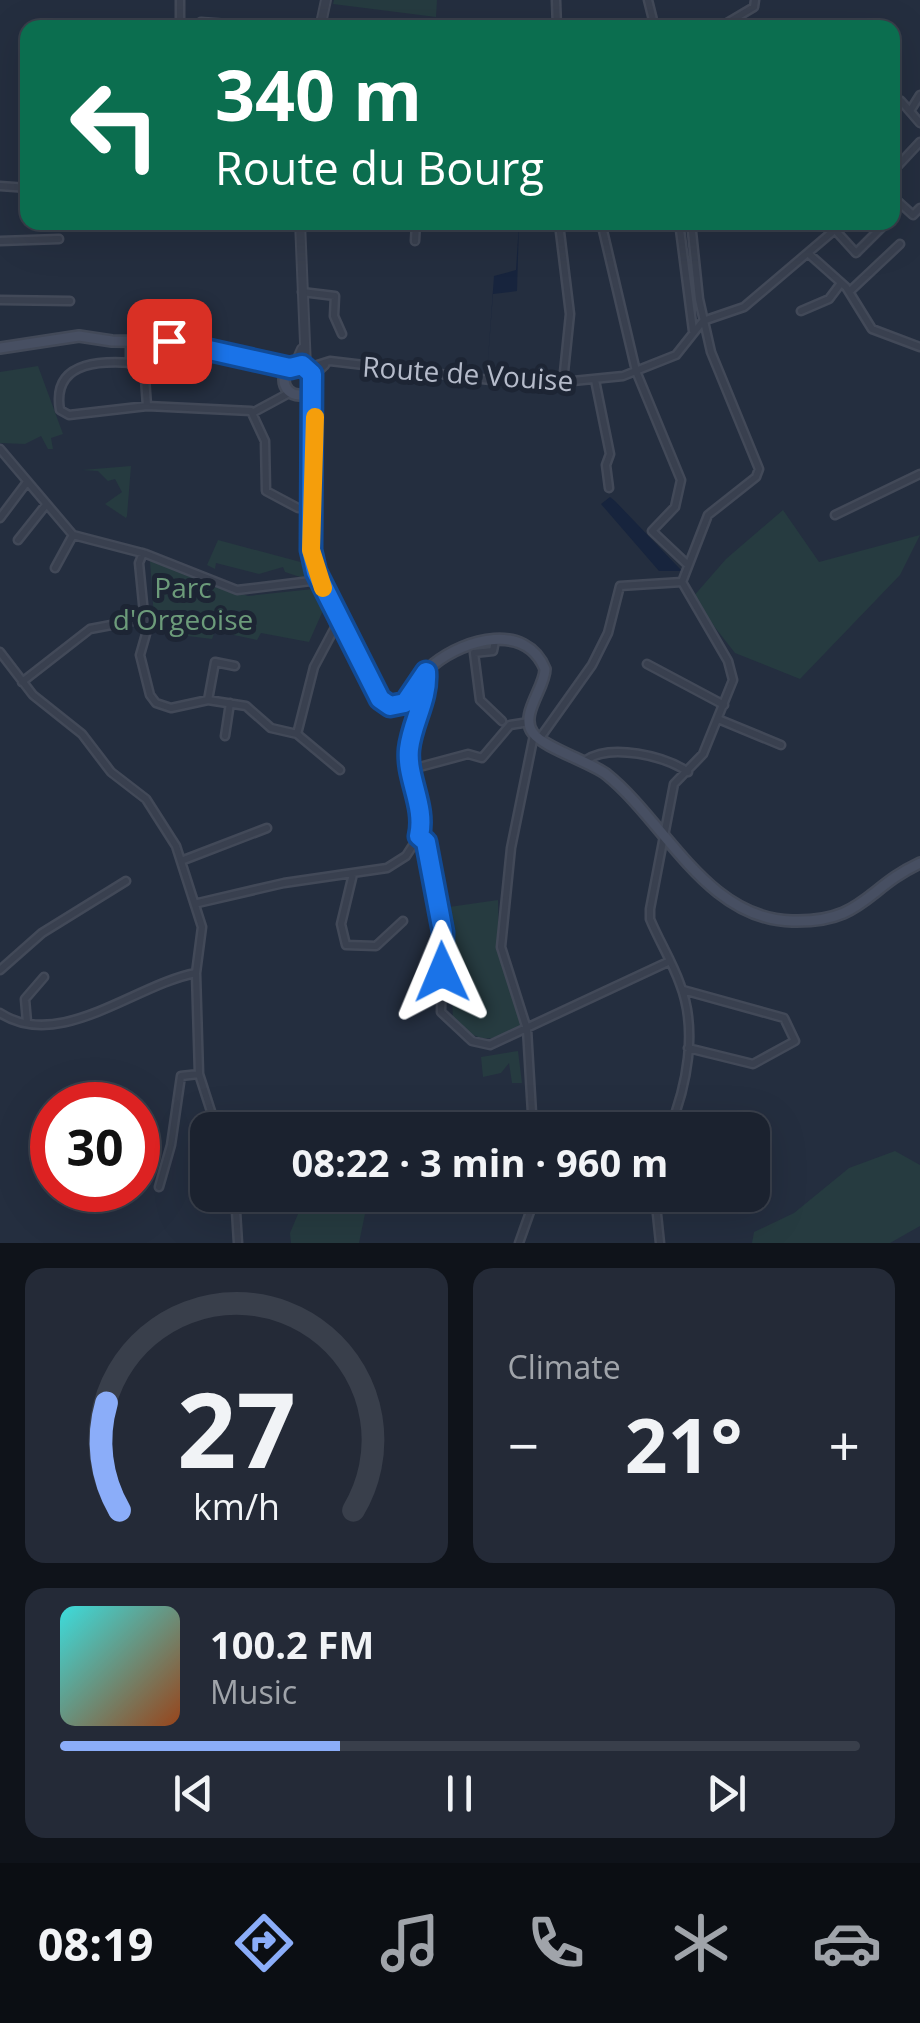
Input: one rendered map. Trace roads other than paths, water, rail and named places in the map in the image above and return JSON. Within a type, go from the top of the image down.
[{"type":"main road","points":[[0,348],[79,336],[179,342],[227,350],[300,370],[311,388],[311,550],[319,580],[385,703],[405,703],[426,672],[465,645],[526,643],[542,661],[545,674],[532,708],[534,732],[586,760],[622,788],[697,873],[752,911],[790,921],[844,915],[920,863]]},
{"type":"main road","points":[[295,393],[300,370]]},
{"type":"main road","points":[[295,393],[311,388]]},
{"type":"main road","points":[[295,393],[312,412],[314,457]]},
{"type":"street","points":[[733,20],[754,6],[756,0]]},
{"type":"street","points":[[910,112],[920,95]]},
{"type":"street","points":[[900,102],[920,123]]},
{"type":"street","points":[[900,163],[920,142]]},
{"type":"street","points":[[900,203],[913,215],[920,208]]},
{"type":"street","points":[[300,230],[300,370]]},
{"type":"street","points":[[415,242],[416,230]]},
{"type":"street","points":[[603,230],[636,371],[681,480],[676,507],[652,531],[688,566]]},
{"type":"street","points":[[680,230],[694,331]]},
{"type":"street","points":[[682,582],[708,515],[759,469],[718,373],[703,322],[692,230]]},
{"type":"street","points":[[836,231],[856,252],[879,230]]},
{"type":"street","name":"Route de Vouise","points":[[300,370],[336,364],[499,381],[563,382],[636,371],[676,355],[703,322],[736,312],[836,231]]},
{"type":"street","points":[[560,232],[570,314],[563,382]]},
{"type":"street","points":[[0,242],[59,239]]},
{"type":"street","points":[[850,292],[900,244]]},
{"type":"street","points":[[810,255],[850,292],[872,329],[920,347]]},
{"type":"street","points":[[801,311],[829,299],[841,282]]},
{"type":"street","points":[[301,292],[336,296],[334,316],[342,334]]},
{"type":"street","points":[[0,300],[70,301]]},
{"type":"street","points":[[130,342],[130,364]]},
{"type":"street","points":[[148,406],[144,364],[88,364],[65,377],[58,388],[60,410],[80,415],[148,406],[254,412],[295,393]]},
{"type":"street","points":[[595,380],[610,454],[606,465],[609,488]]},
{"type":"street","points":[[254,412],[265,441],[266,491],[298,508]]},
{"type":"street","points":[[0,449],[74,536],[142,552],[237,590],[319,580]]},
{"type":"street","points":[[835,514],[920,474]]},
{"type":"street","points":[[0,518],[27,482]]},
{"type":"street","points":[[18,540],[45,506]]},
{"type":"street","points":[[56,568],[74,536]]},
{"type":"street","points":[[142,552],[146,634],[140,655],[156,703],[171,708],[208,700],[254,711],[279,732],[298,734],[340,770]]},
{"type":"street","points":[[533,1112],[527,1029],[501,947],[510,848],[534,732],[592,665],[608,632],[620,586],[682,582]]},
{"type":"street","points":[[676,1112],[682,1096],[688,1048],[683,990],[650,919],[674,784],[703,754],[733,680],[728,662],[682,582]]},
{"type":"street","points":[[22,682],[90,629],[143,619]]},
{"type":"street","points":[[298,734],[314,667],[339,620]]},
{"type":"street","points":[[494,646],[474,653],[480,700],[506,723],[534,732]]},
{"type":"street","points":[[0,652],[22,682],[90,743],[112,772],[146,800],[167,828],[198,904],[202,927],[196,973],[199,1074],[211,1112]]},
{"type":"street","points":[[208,700],[215,662],[235,666]]},
{"type":"street","points":[[647,664],[724,704]]},
{"type":"street","points":[[426,672],[426,693],[410,746],[419,836],[426,842],[443,932],[442,1012],[448,1024],[480,1044],[490,1045],[670,961]]},
{"type":"street","points":[[225,736],[230,704]]},
{"type":"street","points":[[718,719],[781,744]]},
{"type":"street","points":[[412,769],[468,754],[482,758],[506,723]]},
{"type":"street","points":[[586,760],[595,754],[654,756],[672,761],[688,772]]},
{"type":"street","points":[[182,861],[268,828]]},
{"type":"street","points":[[198,904],[284,883],[394,865],[419,836]]},
{"type":"street","points":[[353,874],[341,924],[346,945],[376,946],[403,921]]},
{"type":"street","points":[[0,970],[42,933],[126,881]]},
{"type":"street","points":[[0,1013],[26,1022],[61,1023],[159,983],[196,973]]},
{"type":"street","points":[[26,1022],[24,1000],[44,977]]},
{"type":"street","points":[[683,990],[784,1018],[795,1041],[753,1064],[688,1048]]},
{"type":"street","points":[[160,1184],[171,1145],[181,1076],[199,1074]]},
{"type":"street","points":[[237,1212],[238,1243]]},
{"type":"street","points":[[520,1243],[530,1212]]},
{"type":"street","points":[[657,1212],[660,1243]]},
{"type":"water","points":[[519,230],[517,291],[493,294],[487,373],[494,276],[516,270]]},
{"type":"water","points":[[610,497],[682,571],[659,571],[601,504]]},
{"type":"park label","name":"Parc d'Orgeoise","points":[[183,603]]}]
